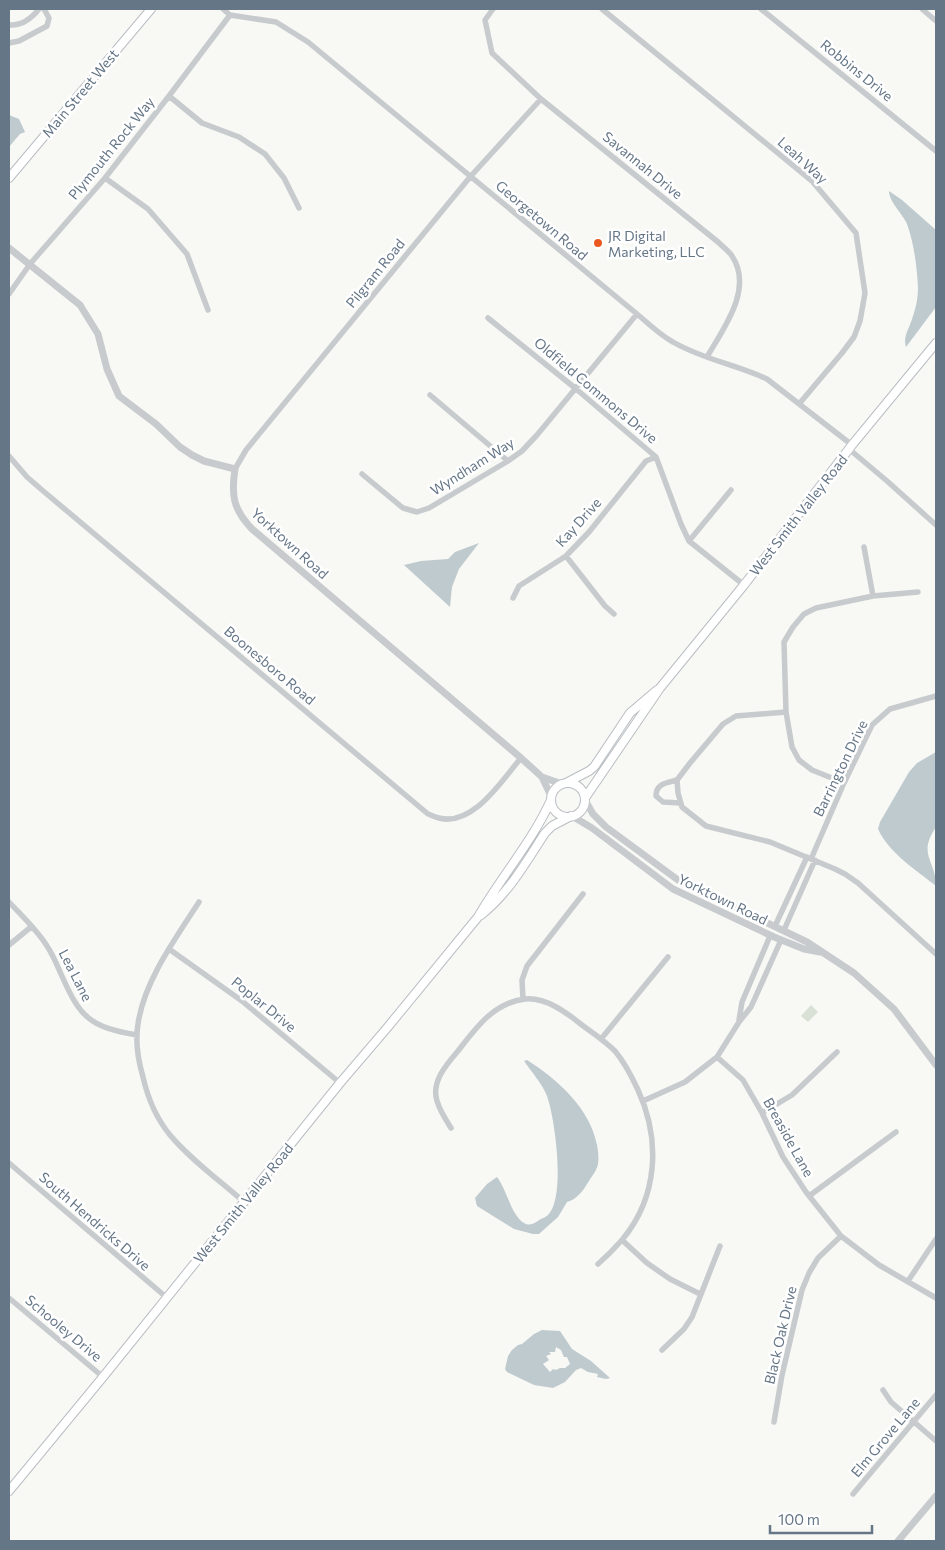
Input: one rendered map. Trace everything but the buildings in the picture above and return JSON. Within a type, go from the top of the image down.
[{"type":"main road","name":"Main Street West","points":[[9,179],[151,9]]},
{"type":"main road","name":"West Smith Valley Road","points":[[585,799],[660,688],[744,585],[850,447],[936,343]]},
{"type":"main road","name":"West Smith Valley Road","points":[[564,784],[594,767],[630,713],[660,688]]},
{"type":"main road","points":[[572,783],[578,787],[583,792],[585,799],[581,810],[572,816],[564,816],[556,812],[552,806],[551,798],[554,790],[564,784],[572,783]]},
{"type":"main road","name":"West Smith Valley Road","points":[[9,1491],[340,1083],[388,1028],[478,917],[487,900],[540,822],[551,798]]},
{"type":"main road","name":"West Smith Valley Road","points":[[478,917],[489,909],[512,882],[545,833],[552,826],[572,816]]},
{"type":"street","points":[[9,25],[12,26],[31,19],[39,9]]},
{"type":"street","points":[[9,43],[19,41],[48,26],[49,18],[44,9]]},
{"type":"street","points":[[223,9],[230,15]]},
{"type":"street","name":"Savannah Drive","points":[[493,9],[485,20],[492,54],[541,99],[718,242],[732,256],[737,267],[740,285],[737,302],[707,357]]},
{"type":"street","name":"Leah Way","points":[[602,9],[812,181],[856,233],[865,293],[860,321],[854,337],[799,404]]},
{"type":"street","name":"Robbins Drive","points":[[761,9],[936,151]]},
{"type":"street","points":[[922,9],[936,21]]},
{"type":"street","name":"Plymouth Rock Way","points":[[9,294],[30,264],[105,178],[230,15]]},
{"type":"street","name":"Georgetown Road","points":[[230,15],[276,22],[308,42],[672,342],[690,351],[767,379],[850,447],[936,525]]},
{"type":"street","points":[[169,96],[202,123],[239,137],[265,154],[284,178],[299,208]]},
{"type":"street","name":"Pilgram Road","points":[[235,469],[246,450],[470,177],[541,99]]},
{"type":"street","points":[[105,178],[148,210],[186,254],[208,310]]},
{"type":"street","points":[[9,247],[80,305],[98,334],[118,396],[156,424],[180,447],[192,455],[204,461],[235,469]]},
{"type":"street","name":"Wyndham Way","points":[[362,474],[403,508],[417,512],[430,508],[522,451],[636,314]]},
{"type":"street","name":"Oldfield Commons Drive","points":[[488,318],[575,388],[656,457],[681,524],[690,541],[744,585]]},
{"type":"street","points":[[430,395],[508,461]]},
{"type":"street","name":"Boonesboro Road","points":[[9,456],[18,468],[32,481],[428,814],[440,819],[452,818],[473,811],[521,758]]},
{"type":"street","name":"Kay Drive","points":[[514,598],[520,586],[566,556],[589,532],[646,461],[656,457]]},
{"type":"street","name":"Yorktown Road","points":[[235,469],[232,489],[236,506],[252,529],[542,777],[564,784]]},
{"type":"street","points":[[690,541],[731,490]]},
{"type":"street","points":[[864,547],[873,596]]},
{"type":"street","points":[[566,556],[605,606],[614,614]]},
{"type":"street","points":[[844,783],[812,770],[799,760],[792,747],[786,712],[784,642],[792,627],[804,614],[816,608],[873,596],[918,592]]},
{"type":"street","name":"Barrington Drive","points":[[811,858],[872,725],[890,709],[936,696]]},
{"type":"street","points":[[786,712],[742,715],[727,721],[709,739],[677,780],[660,785],[656,790],[656,796],[663,802],[681,805],[706,826],[770,842],[840,872],[858,883],[936,954]]},
{"type":"street","name":"Yorktown Road","points":[[542,777],[551,798]]},
{"type":"street","points":[[677,780],[681,805]]},
{"type":"street","name":"Yorktown Road","points":[[585,799],[593,814],[606,827],[678,880],[807,942],[854,973],[894,1009],[936,1065]]},
{"type":"street","name":"Yorktown Road","points":[[572,816],[589,826],[672,889],[770,936],[804,950],[822,953]]},
{"type":"street","points":[[775,926],[811,858]]},
{"type":"street","points":[[784,930],[811,858]]},
{"type":"street","points":[[523,1000],[522,980],[527,966],[583,894]]},
{"type":"street","name":"Lea Lane","points":[[9,902],[47,947],[72,998],[84,1014],[104,1028],[137,1035]]},
{"type":"street","points":[[200,902],[169,949],[143,1001],[137,1035],[139,1060],[151,1105],[162,1125],[178,1144],[244,1202]]},
{"type":"street","points":[[9,945],[31,927]]},
{"type":"street","points":[[739,1022],[742,1002],[770,936]]},
{"type":"street","points":[[643,1101],[685,1082],[717,1057],[751,1006],[781,940]]},
{"type":"street","name":"Poplar Drive","points":[[169,949],[242,1001],[340,1083]]},
{"type":"street","points":[[601,1039],[668,957]]},
{"type":"street","points":[[451,1128],[436,1099],[436,1087],[441,1074],[462,1045],[488,1015],[505,1005],[523,1000],[546,1002],[568,1014],[601,1039],[615,1052],[630,1072],[643,1101],[654,1147],[652,1171],[642,1206],[634,1223],[622,1240],[598,1264]]},
{"type":"street","points":[[762,1113],[792,1095],[837,1052]]},
{"type":"street","name":"Breaside Lane","points":[[717,1057],[743,1080],[784,1157],[809,1196],[841,1236],[879,1264],[936,1298]]},
{"type":"street","points":[[809,1196],[896,1132]]},
{"type":"street","name":"South Hendricks Drive","points":[[9,1163],[166,1297]]},
{"type":"street","name":"Black Oak Drive","points":[[774,1422],[782,1375],[802,1290],[818,1258],[841,1236]]},
{"type":"street","points":[[908,1281],[936,1239]]},
{"type":"street","points":[[622,1240],[647,1263],[670,1279],[700,1294]]},
{"type":"street","points":[[662,1350],[684,1329],[692,1317],[720,1246]]},
{"type":"street","name":"Schooley Drive","points":[[9,1298],[103,1377]]},
{"type":"street","points":[[884,1390],[891,1402],[936,1441]]},
{"type":"street","name":"Elm Grove Lane","points":[[853,1494],[936,1395]]},
{"type":"street","points":[[898,1541],[936,1496]]},
{"type":"shaded area","points":[[9,115],[19,119],[25,132],[20,134],[9,147]]},
{"type":"shaded area","points":[[889,191],[936,230],[936,307],[906,347],[905,337],[916,305],[917,272],[907,224],[891,199]]},
{"type":"shaded area","points":[[479,543],[459,569],[452,587],[450,607],[404,565],[421,561],[448,559],[455,552]]},
{"type":"shaded area","points":[[936,752],[936,827],[928,844],[928,851],[936,886],[896,853],[878,829],[880,822],[909,772],[917,763]]},
{"type":"shaded area","points":[[811,1005],[818,1012],[808,1022],[801,1016]]},
{"type":"shaded area","points":[[527,1060],[550,1076],[580,1107],[593,1132],[598,1154],[597,1168],[582,1191],[577,1197],[567,1202],[558,1217],[539,1234],[514,1229],[477,1206],[475,1198],[487,1184],[497,1177],[512,1208],[524,1223],[535,1223],[548,1215],[553,1206],[557,1192],[558,1175],[553,1121],[547,1096],[524,1061]]},
{"type":"shaded area","points":[[542,1330],[560,1331],[572,1349],[591,1361],[610,1378],[597,1377],[598,1374],[581,1368],[576,1370],[565,1382],[553,1388],[534,1385],[507,1372],[505,1369],[508,1356],[512,1350]],"holes":[[[556,1347],[561,1350],[570,1364],[565,1368],[553,1369],[550,1372],[543,1364],[549,1360],[546,1356],[551,1354],[549,1352],[555,1352]]]},
{"type":"place","name":"JR Digital Marketing, LLC","points":[[598,243]]}]
